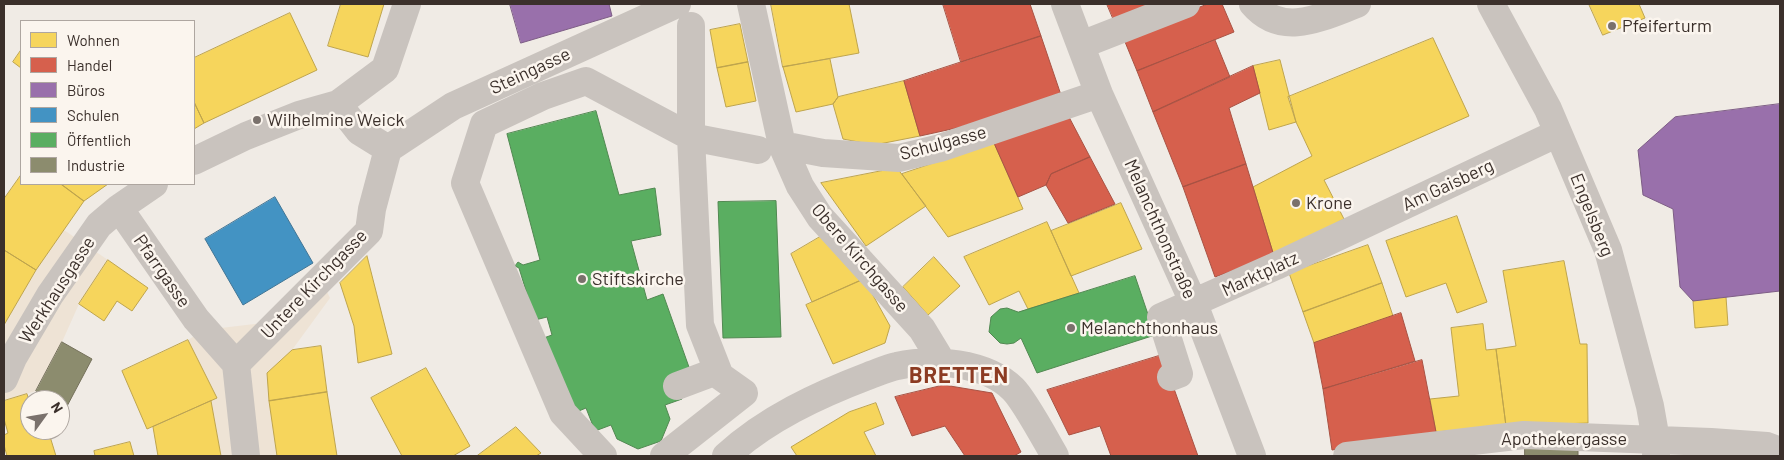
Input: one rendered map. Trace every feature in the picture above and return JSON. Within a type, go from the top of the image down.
[{"type":"street","points":[[195,161],[299,115],[338,104],[385,69],[407,4]]},
{"type":"street","name":"Obere Kirchgasse","points":[[751,4],[770,148],[800,186],[820,217],[922,329],[942,362]]},
{"type":"street","name":"Melanchthonstraße","points":[[1065,4],[1099,94],[1194,304],[1252,456]]},
{"type":"street","points":[[1080,45],[1186,4]]},
{"type":"street","points":[[1253,4],[1267,17],[1283,23],[1310,22],[1357,4]]},
{"type":"street","name":"Engelsberg","points":[[1491,4],[1558,133],[1608,250],[1650,406],[1656,448]]},
{"type":"street","points":[[664,456],[744,393],[720,376],[700,325],[684,15]]},
{"type":"street","name":"Steingasse","points":[[388,149],[453,106],[684,15]]},
{"type":"street","name":"Schulgasse","points":[[603,456],[563,413],[465,183],[484,124],[543,96],[586,81],[691,137],[770,148],[899,158],[940,148],[1099,94]]},
{"type":"street","points":[[338,104],[360,131],[388,149]]},
{"type":"street","name":"Am Gaisberg","points":[[1338,237],[1558,133]]},
{"type":"street","name":"Untere Kirchgasse","points":[[236,364],[369,230],[372,208],[388,149]]},
{"type":"street","points":[[118,208],[152,185]]},
{"type":"street","name":"Pfarrgasse","points":[[118,208],[196,319],[236,364]]},
{"type":"street","name":"Werkhausgasse","points":[[4,379],[46,303],[99,225],[118,208]]},
{"type":"street","name":"Marktplatz","points":[[1171,377],[1179,374],[1161,317],[1194,304],[1338,237]]},
{"type":"street","points":[[726,456],[742,441],[791,411],[841,386],[897,366],[942,362],[972,366],[998,378],[1013,389],[1055,456]]},
{"type":"street","points":[[236,364],[246,456]]},
{"type":"street","points":[[677,386],[717,371]]},
{"type":"street","name":"Apothekergasse","points":[[1347,456],[1524,435],[1656,448],[1766,446],[1780,451]]},
{"type":"shaded area","points":[[64,230],[108,260],[79,304],[62,342],[37,390],[20,390],[20,396],[4,401],[4,325],[36,270]]},
{"type":"shaded area","points":[[321,279],[330,298],[292,350],[267,373],[277,456],[221,456],[211,401],[216,398],[188,340],[204,330],[263,323]]},
{"type":"building: Wohnen","points":[[341,4],[384,4],[368,57],[328,46]]},
{"type":"building: Wohnen","points":[[771,4],[849,4],[859,53],[783,67]]},
{"type":"building: Wohnen","name":"Pfeiferturm","points":[[1589,4],[1639,4],[1645,18],[1603,35]]},
{"type":"building: Wohnen","points":[[290,13],[317,70],[204,123],[195,104],[195,58]]},
{"type":"building: Wohnen","points":[[740,24],[748,62],[717,68],[710,30]]},
{"type":"building: Wohnen","points":[[1433,38],[1469,116],[1324,180],[1344,219],[1274,256],[1253,187],[1312,156],[1296,122],[1288,97]]},
{"type":"building: Wohnen","points":[[20,52],[20,67],[13,62]]},
{"type":"building: Wohnen","points":[[830,59],[838,97],[833,104],[796,112],[783,67]]},
{"type":"building: Wohnen","points":[[1280,60],[1296,122],[1269,130],[1253,66]]},
{"type":"building: Wohnen","points":[[748,62],[756,101],[726,107],[717,68]]},
{"type":"building: Wohnen","points":[[904,81],[920,136],[874,145],[843,139],[833,104],[838,97]]},
{"type":"building: Wohnen","points":[[195,104],[204,123],[195,128]]},
{"type":"building: Wohnen","points":[[994,143],[1023,209],[948,237],[902,174]]},
{"type":"building: Wohnen","points":[[897,168],[926,206],[866,246],[821,183]]},
{"type":"building: Wohnen","points":[[20,176],[20,185],[62,185],[84,201],[36,270],[4,250],[4,199]]},
{"type":"building: Wohnen","points":[[62,185],[107,185],[84,201]]},
{"type":"building: Wohnen","points":[[1121,203],[1142,249],[1071,276],[1051,231]]},
{"type":"building: Wohnen","points":[[1457,216],[1487,302],[1457,313],[1446,283],[1406,297],[1386,241]]},
{"type":"building: Wohnen","points":[[1047,222],[1079,293],[1028,309],[1019,291],[989,305],[964,257]]},
{"type":"building: Wohnen","points":[[825,234],[864,279],[812,302],[791,254]]},
{"type":"building: Wohnen","points":[[1368,245],[1382,283],[1303,312],[1289,273]]},
{"type":"building: Wohnen","points":[[4,250],[36,270],[4,325]]},
{"type":"building: Wohnen","points":[[367,256],[392,354],[358,363],[354,326],[340,283]]},
{"type":"building: Wohnen","points":[[934,257],[960,286],[928,315],[903,287]]},
{"type":"building: Wohnen","points":[[108,260],[148,288],[132,311],[117,301],[104,321],[79,304]]},
{"type":"building: Wohnen","points":[[1564,261],[1580,344],[1587,344],[1588,423],[1506,426],[1496,349],[1516,346],[1503,271]]},
{"type":"building: Wohnen","points":[[864,279],[890,326],[885,343],[833,364],[806,305]]},
{"type":"building: Wohnen","points":[[1382,283],[1393,316],[1314,343],[1303,312]]},
{"type":"building: Wohnen","points":[[1726,297],[1728,325],[1695,328],[1693,301]]},
{"type":"building: Wohnen","points":[[1483,324],[1486,350],[1496,349],[1506,426],[1436,432],[1430,399],[1459,396],[1451,328]]},
{"type":"building: Wohnen","points":[[188,340],[217,398],[147,429],[122,371]]},
{"type":"building: Wohnen","points":[[321,346],[327,392],[269,401],[267,373],[292,350]]},
{"type":"building: Wohnen","points":[[426,368],[470,446],[453,456],[402,456],[371,398]]},
{"type":"building: Wohnen","points":[[327,392],[337,456],[277,456],[269,401]]},
{"type":"building: Wohnen","points":[[20,396],[20,440],[51,440],[56,456],[7,456],[4,445],[4,435],[8,433],[4,419],[4,401]]},
{"type":"building: Wohnen","points":[[211,401],[221,456],[158,456],[153,427]]},
{"type":"building: Wohnen","points":[[876,403],[884,424],[864,432],[876,456],[797,456],[791,447],[849,412]]},
{"type":"building: Wohnen","points":[[516,427],[541,453],[536,456],[477,456]]},
{"type":"building: Wohnen","points":[[130,442],[134,456],[95,456],[94,451]]},
{"type":"building: Handel","points":[[943,4],[1030,4],[1041,36],[961,62]]},
{"type":"building: Handel","points":[[1107,4],[1167,4],[1116,25]]},
{"type":"building: Handel","points":[[1208,4],[1222,4],[1234,32],[1137,71],[1123,37]]},
{"type":"building: Handel","points":[[1041,36],[1061,95],[961,127],[920,136],[904,81]]},
{"type":"building: Handel","points":[[1215,40],[1230,77],[1153,112],[1137,71]]},
{"type":"building: Handel","points":[[1253,66],[1260,93],[1229,108],[1246,164],[1183,187],[1153,112]]},
{"type":"building: Handel","points":[[1069,117],[1090,157],[1051,174],[1046,185],[1018,197],[994,143]]},
{"type":"building: Handel","points":[[1090,157],[1115,204],[1068,223],[1046,185],[1051,174]]},
{"type":"building: Handel","points":[[1246,164],[1274,256],[1215,277],[1183,187]]},
{"type":"building: Handel","points":[[1401,313],[1415,361],[1323,389],[1314,343]]},
{"type":"building: Handel","points":[[1162,355],[1198,456],[1111,456],[1100,426],[1069,435],[1047,390]]},
{"type":"building: Handel","points":[[1422,360],[1436,432],[1332,450],[1323,389]]},
{"type":"building: Handel","points":[[944,385],[992,393],[1021,452],[1014,456],[965,456],[945,426],[912,436],[895,397]]},
{"type":"building: Büros","points":[[510,4],[609,4],[612,16],[521,43]]},
{"type":"building: Büros","points":[[1780,104],[1780,291],[1693,301],[1680,287],[1673,209],[1643,195],[1638,150],[1675,117]]},
{"type":"building: Schulen","points":[[275,197],[313,263],[243,305],[205,239]]},
{"type":"building: Öffentlich","name":"Stiftskirche","points":[[596,111],[619,195],[655,188],[661,235],[631,241],[647,300],[663,294],[690,370],[677,386],[682,399],[665,405],[670,419],[661,441],[638,449],[617,439],[611,425],[595,431],[586,408],[569,415],[541,339],[552,335],[547,317],[535,320],[519,268],[515,266],[518,262],[523,265],[540,260],[507,134]]},
{"type":"building: Öffentlich","points":[[776,201],[781,337],[723,338],[718,202]]},
{"type":"building: Öffentlich","name":"Melanchthonhaus","points":[[1135,276],[1155,335],[1037,373],[1021,338],[1014,343],[1000,343],[989,332],[991,317],[1000,309],[1007,308],[1018,312]]},
{"type":"building: Industrie","points":[[62,342],[92,359],[70,400],[70,390],[37,390]]},
{"type":"building: Industrie","points":[[1525,443],[1578,443],[1578,456],[1525,456]]},
{"type":"place","name":"Pfeiferturm","points":[[1612,26]]},
{"type":"place","name":"Wilhelmine Weick","points":[[257,120]]},
{"type":"place","name":"Krone","points":[[1296,203]]},
{"type":"place","name":"Stiftskirche","points":[[582,279]]},
{"type":"place","name":"Melanchthonhaus","points":[[1071,328]]},
{"type":"district","name":"BRETTEN","points":[[959,376]]}]
